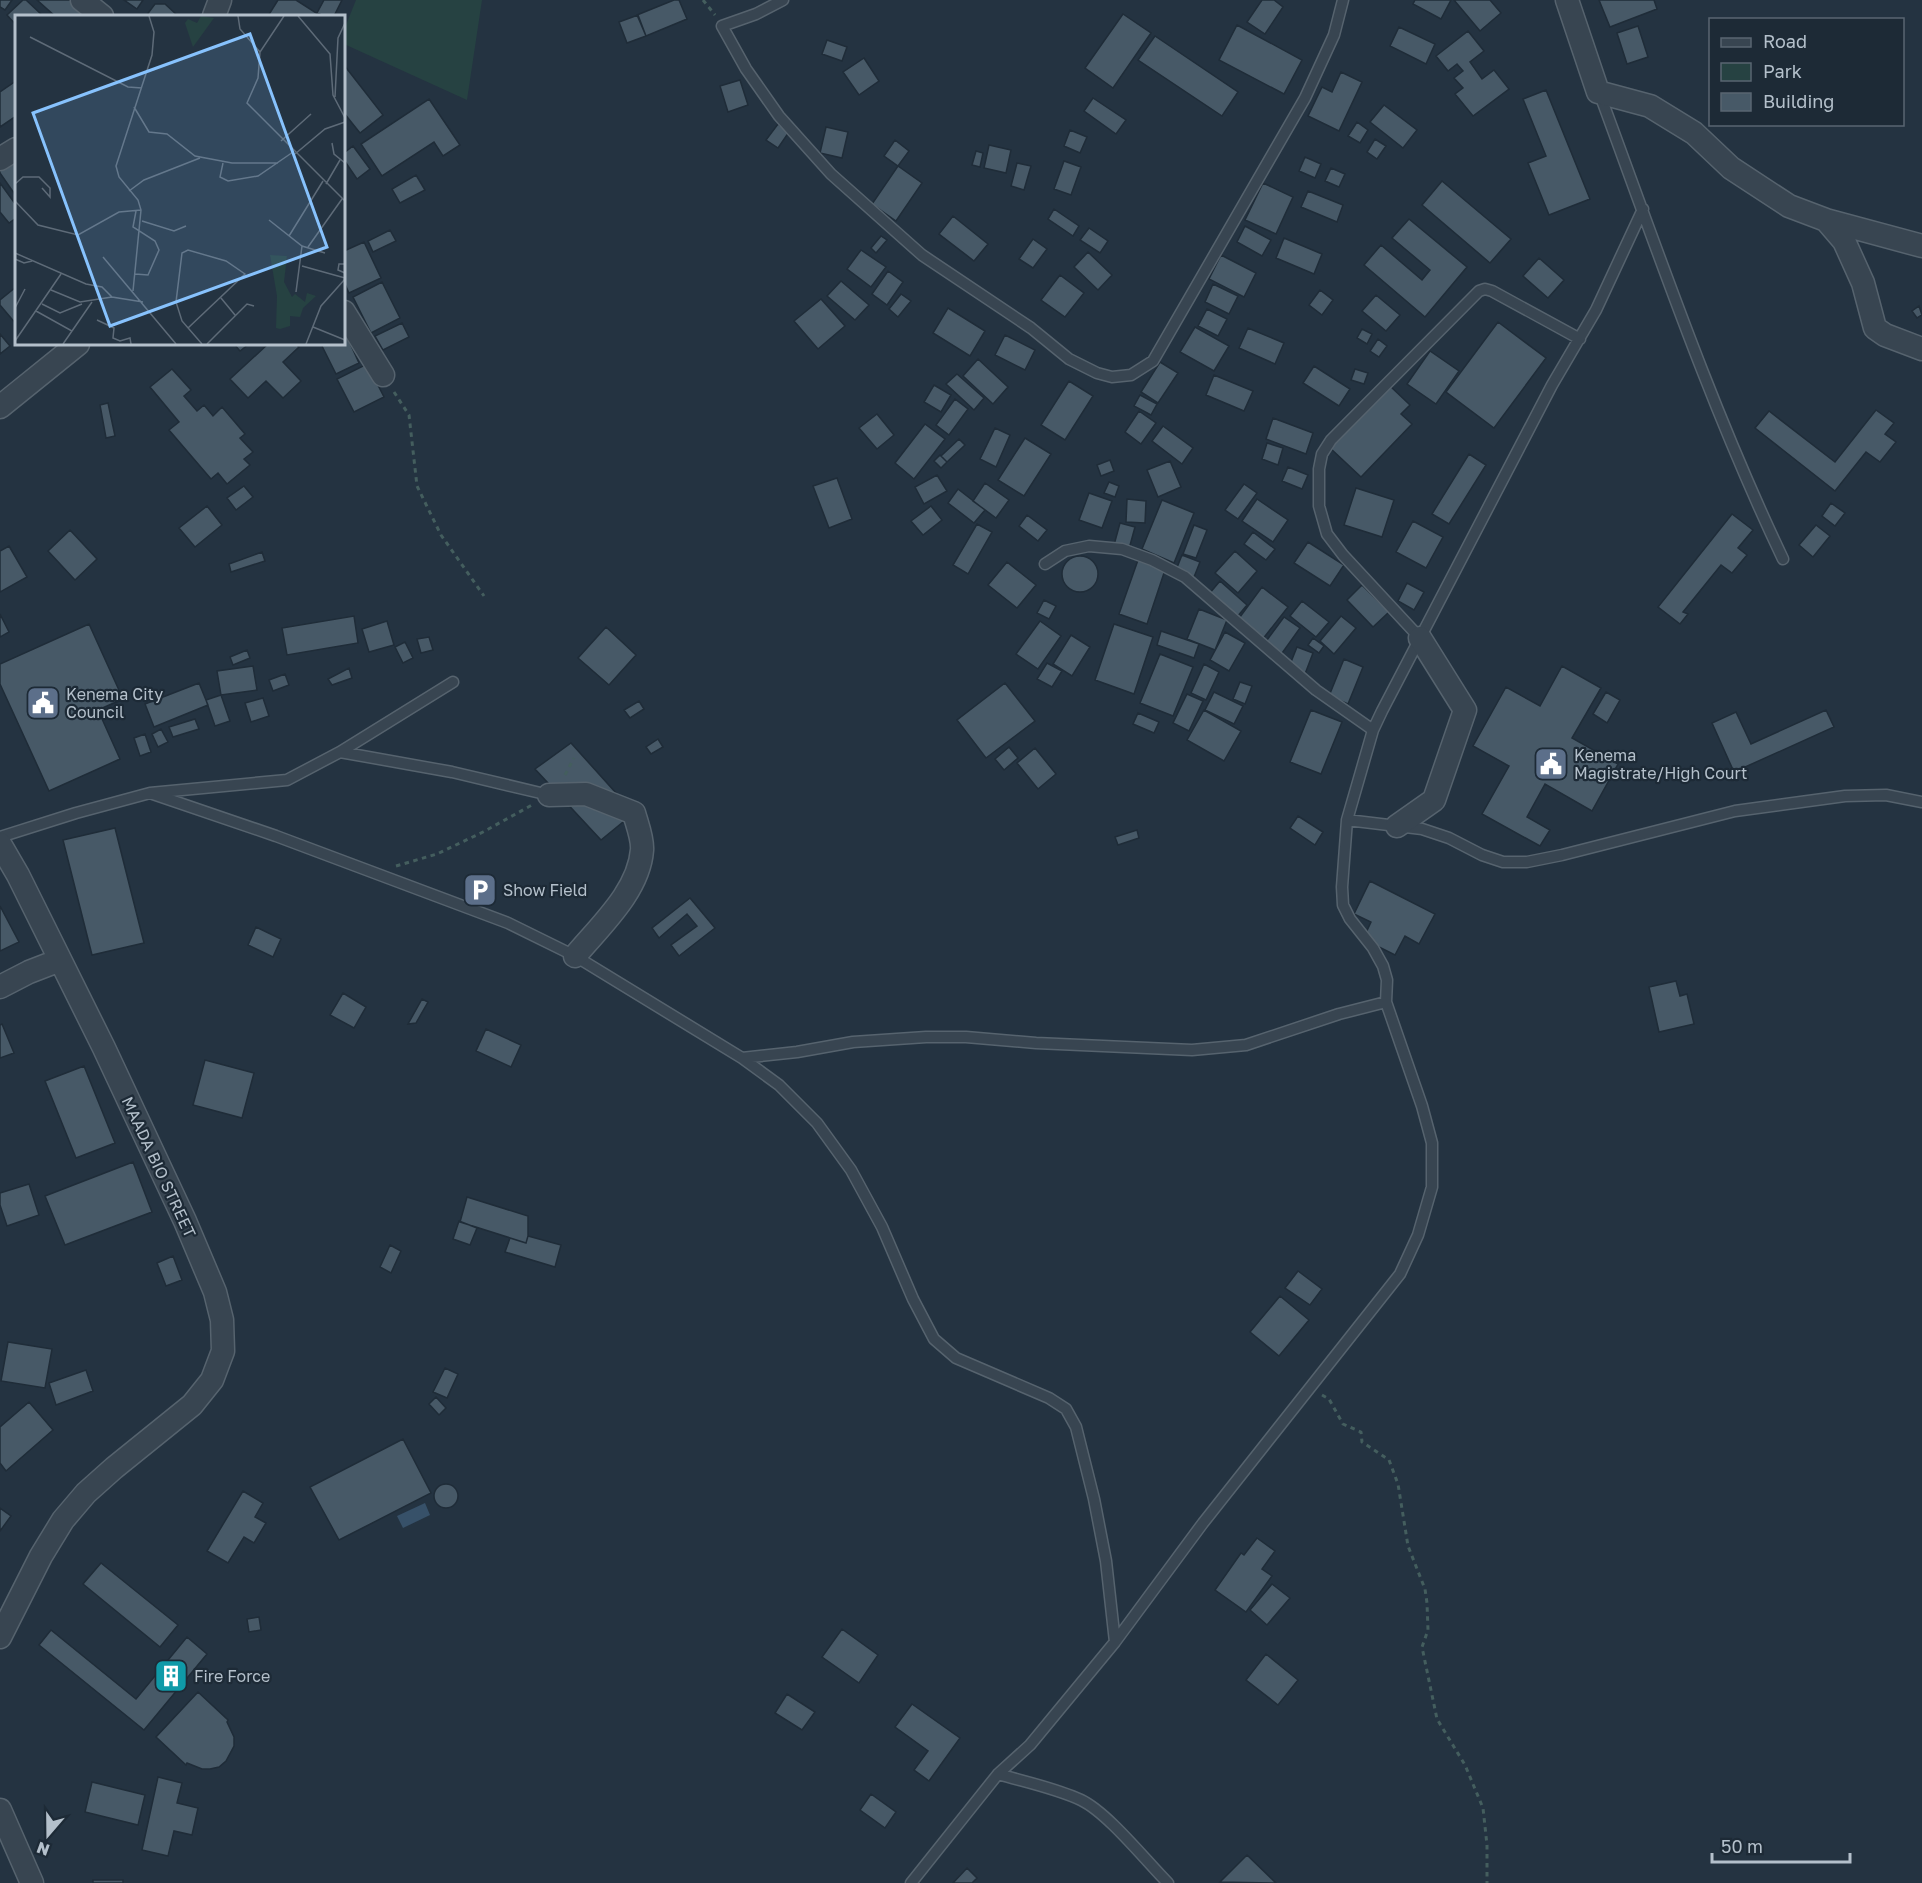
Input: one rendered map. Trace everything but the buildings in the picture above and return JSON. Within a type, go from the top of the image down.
[{"type":"street","points":[[82,0],[101,15]]},
{"type":"street","points":[[214,15],[220,0]]},
{"type":"street","points":[[1568,0],[1599,92],[1650,106],[1694,133],[1731,168],[1789,206],[1826,220],[1922,246]]},
{"type":"street","points":[[0,159],[15,150]]},
{"type":"street","points":[[1826,220],[1844,241],[1863,283],[1875,328],[1885,335],[1922,349]]},
{"type":"street","points":[[345,314],[383,375]]},
{"type":"street","points":[[0,407],[77,345]]},
{"type":"street","points":[[1397,826],[1434,800],[1465,710],[1420,638]]},
{"type":"street","points":[[549,795],[586,794],[634,813],[642,849],[635,878],[616,907],[575,956]]},
{"type":"street","name":"MAADA BIO STREET","points":[[0,844],[18,875],[105,1048],[185,1221],[215,1292],[222,1320],[223,1351],[212,1380],[192,1405],[114,1468],[86,1493],[63,1520],[41,1556],[0,1637]]},
{"type":"street","points":[[0,987],[60,960]]},
{"type":"street","points":[[0,1810],[32,1883]]},
{"type":"lane","points":[[783,0],[756,14],[722,26],[746,69],[778,116],[831,174],[922,255],[1031,328],[1070,359],[1097,374],[1112,378],[1131,375],[1153,361],[1305,98],[1334,35],[1343,0]]},
{"type":"lane","points":[[1599,92],[1747,482],[1783,559]]},
{"type":"lane","points":[[910,1883],[998,1774],[1030,1745],[1115,1642],[1203,1523],[1400,1274],[1418,1235],[1432,1187],[1432,1143],[1422,1106],[1386,1002],[1387,980],[1383,966],[1373,948],[1350,919],[1343,905],[1342,887],[1347,820],[1373,730],[1552,384],[1596,310],[1642,209]]},
{"type":"lane","points":[[1420,638],[1342,555],[1327,534],[1319,506],[1319,469],[1322,454],[1330,440],[1479,291],[1485,289],[1492,291],[1580,339]]},
{"type":"lane","points":[[1045,564],[1065,550],[1089,546],[1122,549],[1161,564],[1185,577],[1316,690],[1373,730]]},
{"type":"lane","points":[[0,837],[76,813],[150,794],[287,780],[340,752],[453,682]]},
{"type":"lane","points":[[340,752],[452,772],[549,795]]},
{"type":"lane","points":[[150,794],[426,891],[468,910],[508,923],[575,956],[742,1058],[780,1085],[817,1123],[851,1170],[882,1227],[913,1299],[934,1339],[957,1358],[1049,1398],[1066,1408],[1076,1427],[1094,1498],[1106,1562],[1115,1642]]},
{"type":"lane","points":[[1347,820],[1422,829],[1449,838],[1482,855],[1503,862],[1527,861],[1562,855],[1735,811],[1845,796],[1886,795],[1922,802]]},
{"type":"lane","points":[[742,1058],[797,1052],[853,1042],[926,1037],[966,1037],[1036,1043],[1192,1050],[1246,1045],[1340,1014],[1386,1002]]},
{"type":"lane","points":[[998,1774],[1083,1801],[1104,1816],[1168,1883]]},
{"type":"path","points":[[703,0],[722,26]]},
{"type":"path","points":[[383,375],[409,416],[417,486],[441,536],[484,596]]},
{"type":"path","points":[[374,873],[437,854],[483,832],[549,795],[565,775],[574,758]]},
{"type":"path","points":[[1316,1390],[1329,1399],[1343,1424],[1360,1432],[1362,1442],[1389,1460],[1398,1484],[1408,1546],[1425,1589],[1428,1630],[1422,1647],[1437,1719],[1464,1765],[1483,1808],[1487,1845],[1487,1883]]},
{"type":"green space","points":[[356,0],[482,0],[467,100],[345,44],[345,28]]},
{"type":"water","points":[[425,1503],[430,1515],[403,1528],[397,1516]]},
{"type":"place","name":"Kenema City Council","points":[[43,703]]},
{"type":"place","name":"Kenema Magistrate/High Court","points":[[1551,764]]},
{"type":"place","name":"Show Field","points":[[480,890]]},
{"type":"place","name":"Fire Force","points":[[171,1676]]}]
